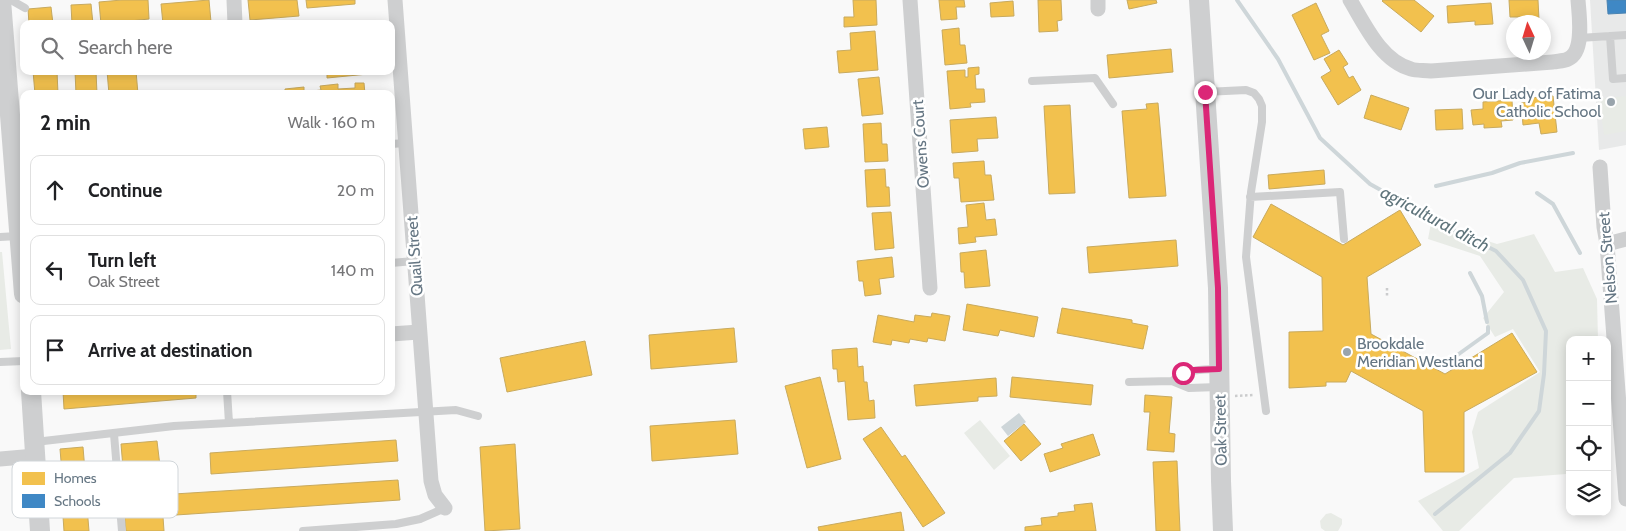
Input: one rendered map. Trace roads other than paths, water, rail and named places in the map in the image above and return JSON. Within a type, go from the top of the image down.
[{"type":"street","points":[[1,0],[4,90],[18,146],[10,237],[20,278]]},
{"type":"street","points":[[234,0],[236,20]]},
{"type":"street","name":"Quail Street","points":[[396,0],[395,33],[399,144],[414,261],[431,481],[435,496],[445,508]]},
{"type":"street","name":"Owens Court","points":[[910,0],[930,288]]},
{"type":"street","name":"Oak Street","points":[[1199,0],[1225,384],[1220,481],[1223,531]]},
{"type":"street","points":[[1350,0],[1386,55],[1412,70],[1431,71],[1553,62],[1569,59],[1578,46],[1578,0]]},
{"type":"street","name":"Nelson Street","points":[[1600,167],[1626,499]]},
{"type":"street","points":[[1607,244],[1626,239]]},
{"type":"street","points":[[395,334],[420,332]]},
{"type":"street","points":[[31,395],[36,461]]},
{"type":"street","points":[[0,459],[35,449]]},
{"type":"street","points":[[39,518],[40,531]]},
{"type":"lane","points":[[11,0],[25,8]]},
{"type":"lane","points":[[1578,46],[1610,36],[1626,35]]},
{"type":"lane","points":[[1610,36],[1613,79],[1626,78]]},
{"type":"lane","points":[[1032,81],[1095,78],[1113,104]]},
{"type":"lane","points":[[1205,92],[1246,90],[1254,93],[1260,99],[1263,112],[1250,197],[1246,257],[1266,411]]},
{"type":"lane","points":[[1250,197],[1340,192],[1344,239]]},
{"type":"lane","points":[[395,263],[414,261]]},
{"type":"lane","points":[[0,362],[20,361]]},
{"type":"lane","points":[[1172,381],[1183,373],[1194,370],[1225,384]]},
{"type":"lane","points":[[1129,382],[1172,381],[1189,388],[1225,384]]},
{"type":"lane","points":[[227,395],[229,423]]},
{"type":"lane","points":[[35,449],[114,434],[174,426],[456,410],[478,416]]},
{"type":"lane","points":[[114,434],[116,461]]},
{"type":"lane","points":[[303,531],[396,524],[420,519],[445,508]]},
{"type":"lane","points":[[121,518],[122,531]]},
{"type":"waterway","name":"agricultural ditch","points":[[1237,0],[1278,59],[1320,138],[1370,184],[1436,221],[1496,251],[1523,280],[1546,331],[1544,374],[1539,411],[1510,453],[1435,514]]},
{"type":"waterway","points":[[1436,186],[1492,173],[1520,163],[1573,153]]},
{"type":"waterway","points":[[1537,193],[1553,204],[1580,253]]},
{"type":"waterway","points":[[1470,273],[1482,296],[1487,322]]},
{"type":"waterway","points":[[1456,356],[1488,333],[1488,327]]},
{"type":"place","name":"Our Lady of Fatima Catholic School","points":[[1611,102]]},
{"type":"place","name":"Brookdale Meridian Westland","points":[[1347,352]]}]
